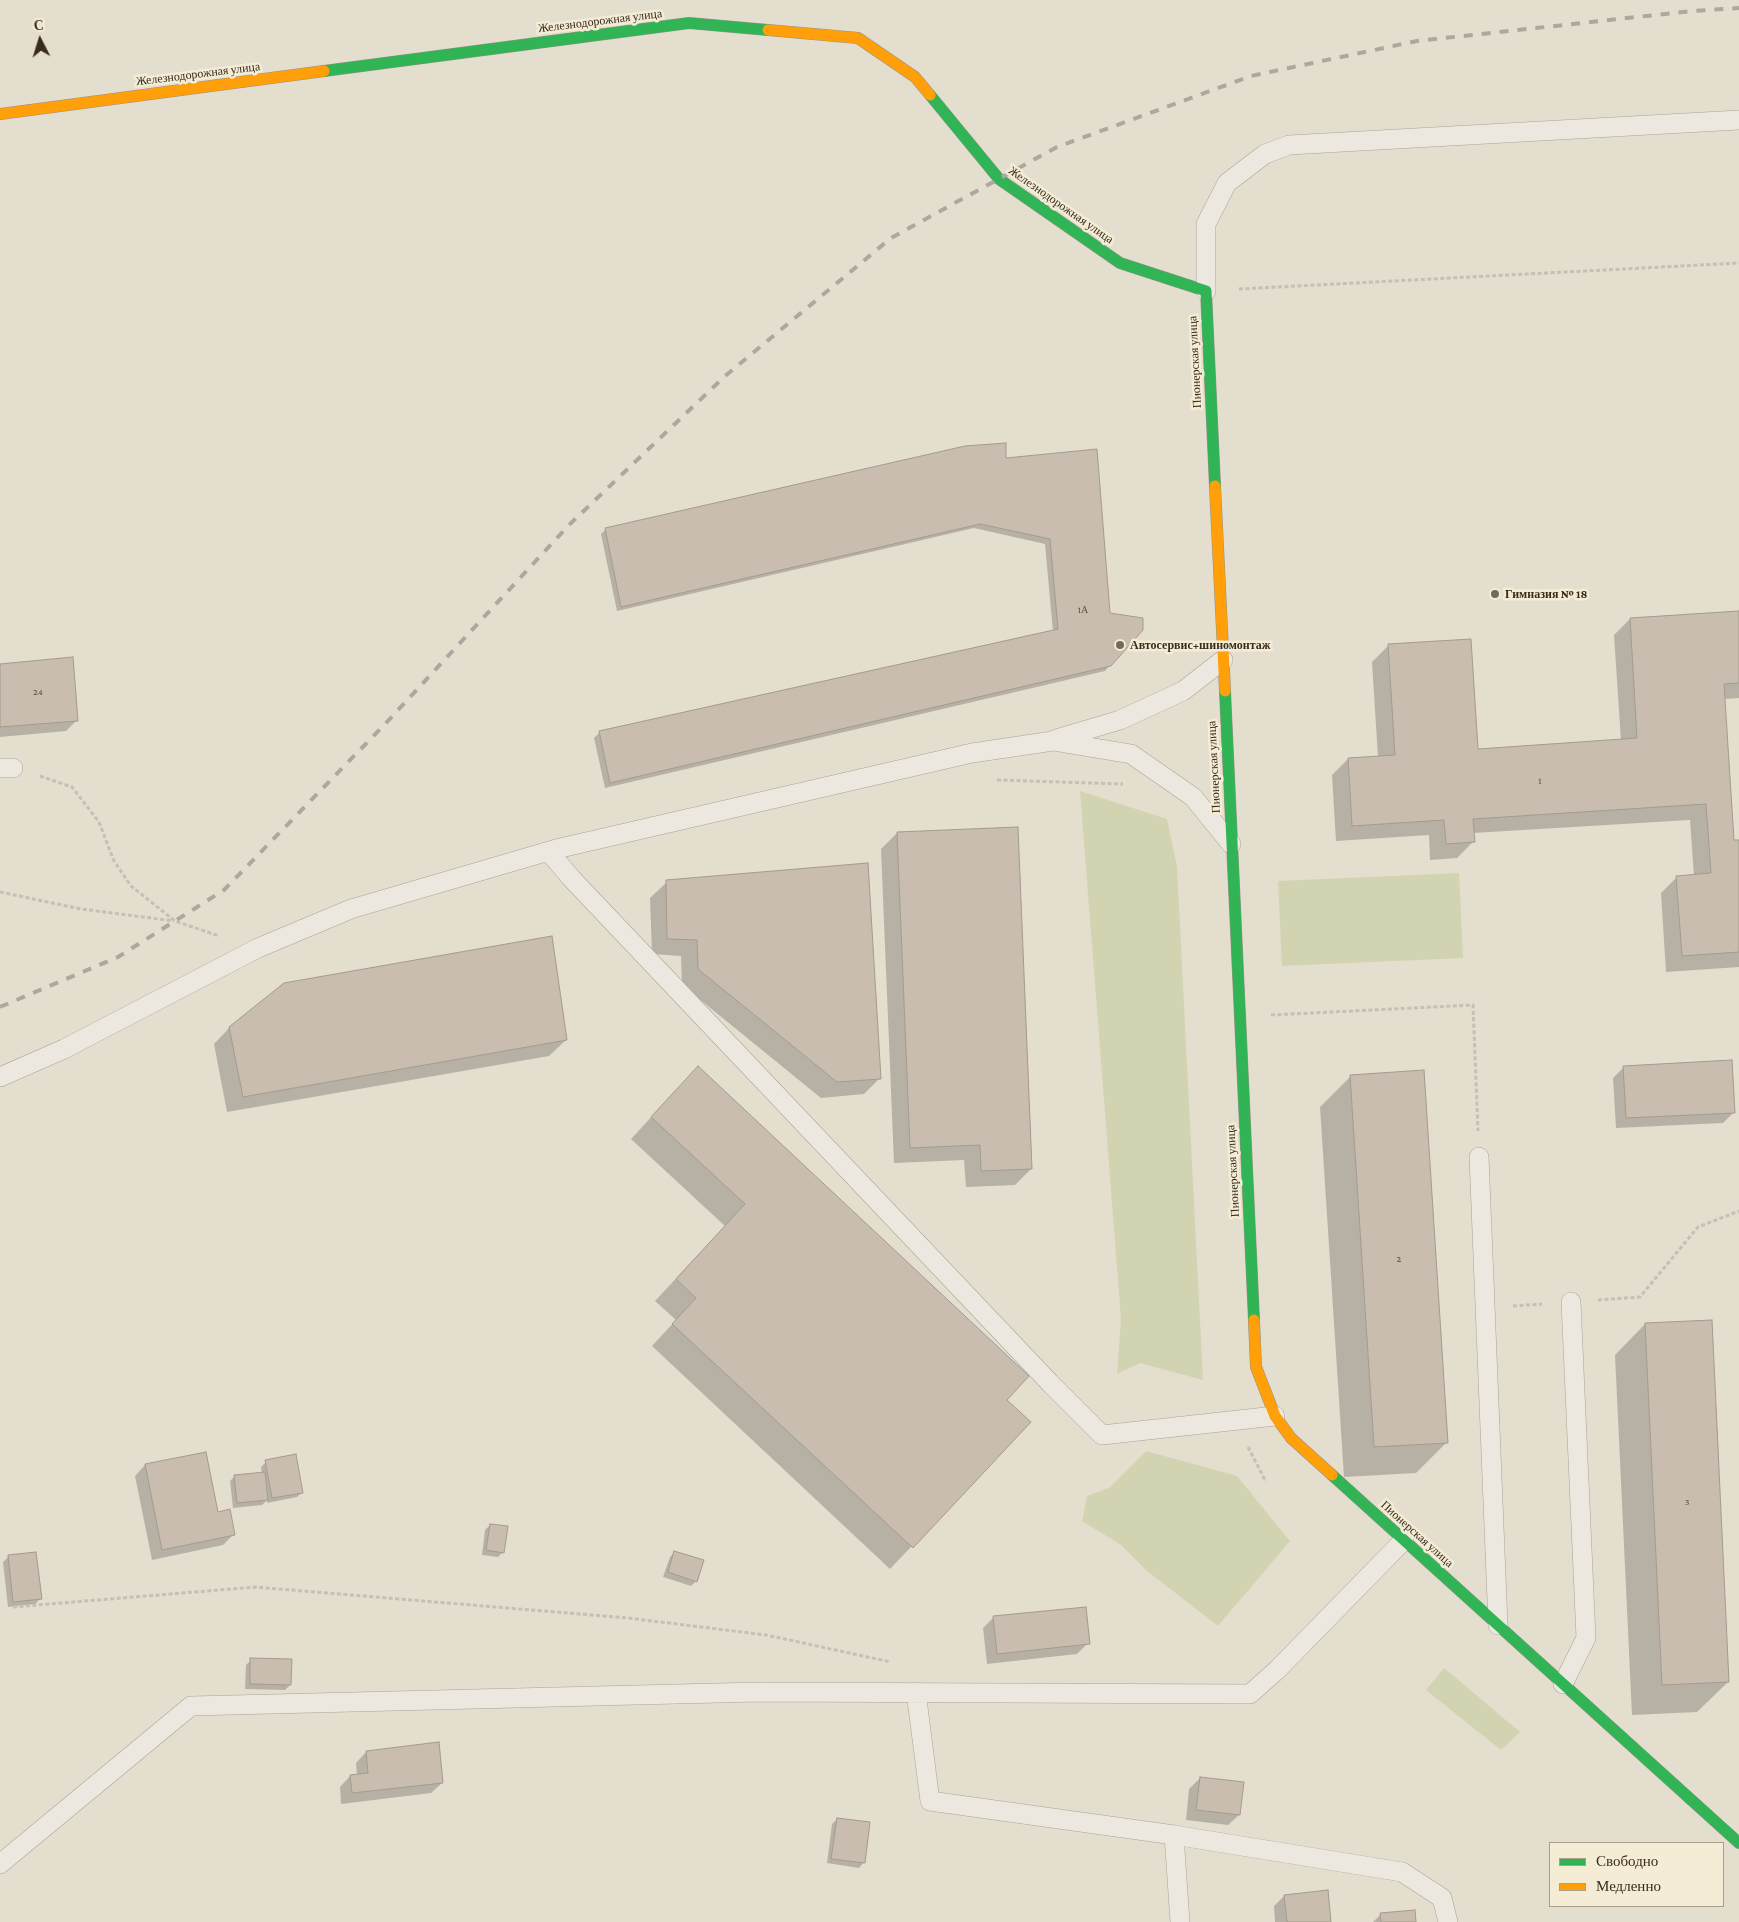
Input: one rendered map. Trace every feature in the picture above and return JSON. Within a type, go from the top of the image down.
[{"type":"street","name":"Железнодорожная улица","points":[[0,114],[690,23],[858,38],[915,77],[998,179],[1120,263],[1206,291]]},
{"type":"street","name":"Пионерская улица","points":[[1206,291],[1256,1366],[1275,1416],[1291,1438],[1739,1843]]},
{"type":"lane","points":[[1206,291],[1206,224],[1227,183],[1265,154],[1288,145],[1739,120]]},
{"type":"lane","points":[[0,1077],[64,1050],[258,948],[351,909],[549,852],[972,753],[1053,740],[1120,720],[1183,691],[1223,660]]},
{"type":"lane","points":[[1053,740],[1131,754],[1193,797],[1231,844]]},
{"type":"lane","points":[[549,852],[586,894],[1036,1369],[1102,1436],[1275,1416]]},
{"type":"lane","points":[[1479,1156],[1498,1625]]},
{"type":"lane","points":[[1563,1684],[1586,1638],[1571,1302]]},
{"type":"lane","points":[[0,1864],[11,1857],[191,1706],[758,1692],[1250,1694],[1278,1670],[1404,1540]]},
{"type":"lane","points":[[916,1692],[930,1801],[1174,1835],[1402,1872],[1442,1898],[1448,1922]]},
{"type":"lane","points":[[1174,1835],[1180,1922]]},
{"type":"path","points":[[1206,291],[1739,263]]},
{"type":"path","points":[[6,768],[72,786],[99,822],[114,861],[131,886],[175,921]]},
{"type":"path","points":[[991,780],[1130,784]]},
{"type":"path","points":[[0,892],[81,909],[175,921],[258,948]]},
{"type":"path","points":[[1267,1016],[1474,1005],[1479,1156]]},
{"type":"path","points":[[1485,1308],[1640,1297],[1698,1227],[1739,1211]]},
{"type":"path","points":[[1234,1420],[1266,1482]]},
{"type":"path","points":[[13,1607],[255,1587],[638,1619],[766,1635],[892,1662]]},
{"type":"green space","points":[[1080,791],[1167,819],[1177,867],[1203,1380],[1140,1363],[1117,1374],[1121,1319]]},
{"type":"green space","points":[[1459,873],[1463,958],[1282,966],[1278,881]]},
{"type":"green space","points":[[1146,1451],[1237,1476],[1290,1541],[1218,1626],[1147,1571],[1121,1545],[1082,1521],[1087,1496],[1109,1488]]},
{"type":"green space","points":[[1444,1668],[1520,1732],[1501,1750],[1426,1690]]},
{"type":"building","points":[[1006,443],[1006,458],[1097,449],[1110,613],[1143,618],[1143,630],[1111,666],[610,783],[599,731],[1058,629],[1050,539],[980,524],[621,607],[605,528],[965,446]]},
{"type":"building","points":[[1739,611],[1739,683],[1724,684],[1734,840],[1739,840],[1739,952],[1682,956],[1676,876],[1711,873],[1706,804],[1473,819],[1475,842],[1446,844],[1444,820],[1352,826],[1348,758],[1395,755],[1388,644],[1471,639],[1478,749],[1637,738],[1630,618]]},
{"type":"building","points":[[73,657],[78,721],[0,727],[0,664]]},
{"type":"building","points":[[1018,827],[1032,1169],[981,1171],[980,1145],[910,1148],[897,832]]},
{"type":"building","points":[[868,863],[881,1079],[837,1082],[698,969],[697,940],[667,939],[666,880]]},
{"type":"building","points":[[552,936],[567,1040],[243,1097],[229,1027],[284,983]]},
{"type":"building","points":[[1732,1060],[1735,1113],[1626,1118],[1623,1066]]},
{"type":"building","points":[[698,1066],[1029,1376],[1007,1400],[1031,1422],[913,1548],[672,1324],[696,1298],[676,1279],[745,1204],[651,1117]]},
{"type":"building","points":[[1424,1070],[1448,1443],[1374,1447],[1350,1075]]},
{"type":"building","points":[[1712,1320],[1729,1682],[1662,1685],[1645,1323]]},
{"type":"building","points":[[206,1452],[218,1512],[230,1509],[235,1535],[162,1550],[145,1464]]},
{"type":"building","points":[[296,1454],[303,1493],[272,1498],[265,1460]]},
{"type":"building","points":[[265,1472],[268,1500],[237,1503],[234,1475]]},
{"type":"building","points":[[490,1524],[508,1526],[504,1553],[486,1550]]},
{"type":"building","points":[[674,1551],[704,1560],[697,1582],[668,1572]]},
{"type":"building","points":[[36,1552],[42,1599],[13,1602],[8,1555]]},
{"type":"building","points":[[1086,1607],[1090,1644],[997,1654],[993,1616]]},
{"type":"building","points":[[250,1658],[292,1659],[291,1685],[250,1684]]},
{"type":"building","points":[[439,1742],[443,1783],[352,1793],[350,1775],[368,1773],[366,1751]]},
{"type":"building","points":[[1200,1777],[1244,1782],[1240,1815],[1196,1810]]},
{"type":"building","points":[[837,1818],[870,1822],[865,1863],[831,1859]]},
{"type":"building","points":[[1328,1890],[1331,1922],[1287,1922],[1284,1895]]},
{"type":"building","points":[[1415,1910],[1416,1922],[1381,1922],[1380,1913]]},
{"type":"railway","points":[[0,1007],[118,957],[224,890],[387,722],[569,525],[724,377],[891,238],[1057,147],[1251,76],[1417,41],[1692,11],[1739,8]]},
{"type":"traffic: fast","points":[[324,71],[689,23],[768,30]]},
{"type":"traffic: fast","points":[[930,95],[999,179],[1120,263],[1206,291],[1215,486]]},
{"type":"traffic: fast","points":[[1225,691],[1254,1320]]},
{"type":"traffic: fast","points":[[1332,1475],[1739,1843]]},
{"type":"traffic: slow","points":[[768,30],[858,38],[915,77],[930,95]]},
{"type":"traffic: slow","points":[[0,114],[324,71]]},
{"type":"traffic: slow","points":[[1215,486],[1225,691]]},
{"type":"traffic: slow","points":[[1254,1320],[1256,1367],[1275,1416],[1291,1438],[1332,1475]]},
{"type":"place","name":"Гимназия № 18","points":[[1495,594]]},
{"type":"place","name":"Автосервис+шиномонтаж","points":[[1120,645]]}]
